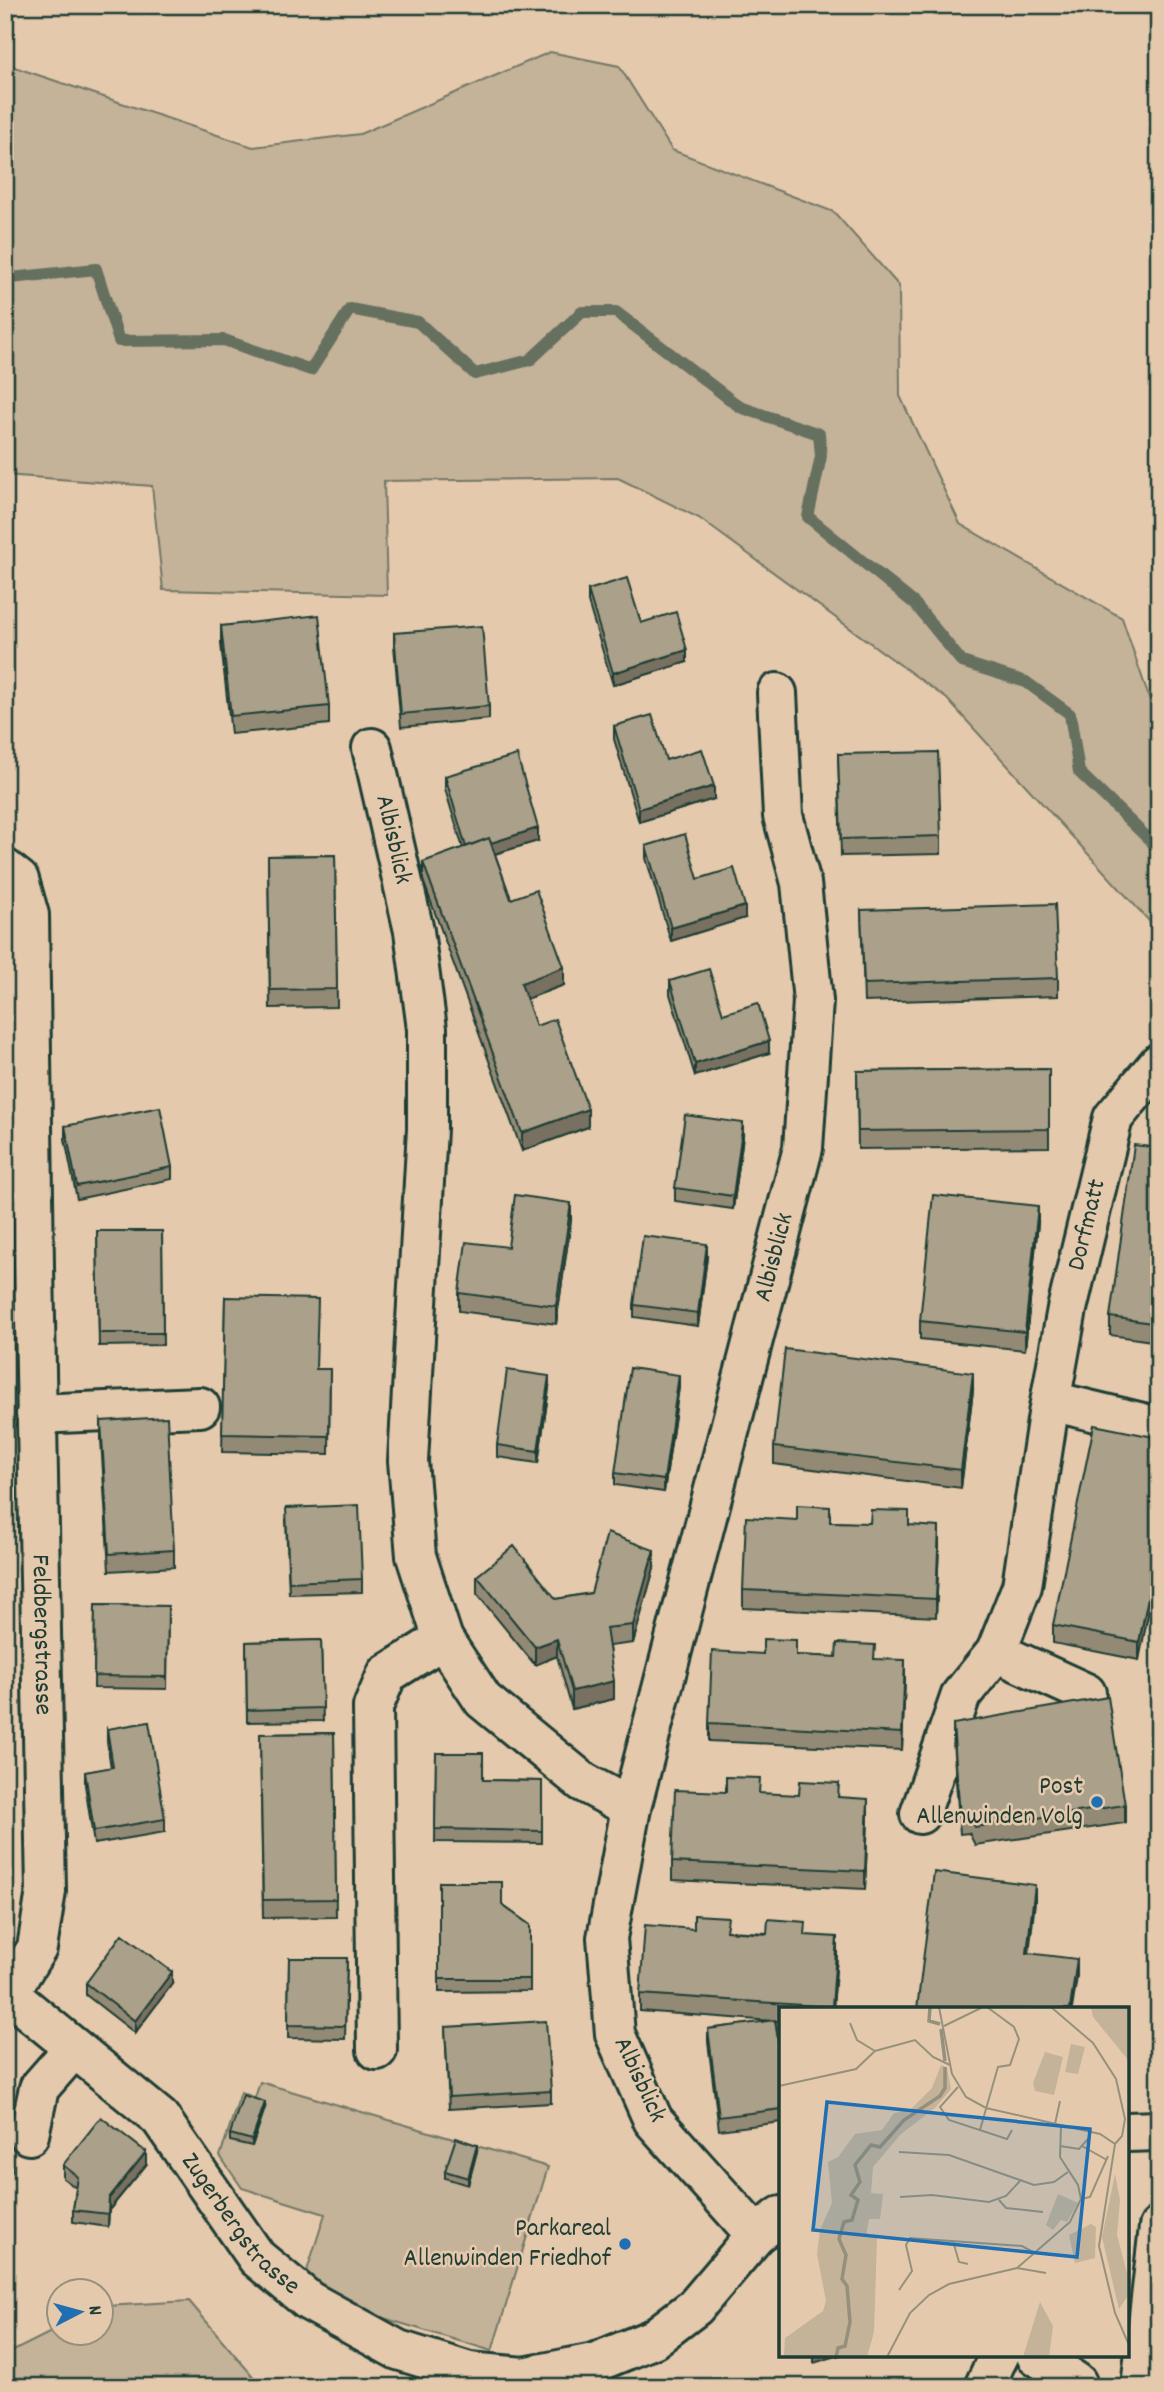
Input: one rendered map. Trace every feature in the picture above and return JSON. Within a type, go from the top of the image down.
[{"type":"street","name":"Albisblick","points":[[769,2225],[653,2120],[615,2034],[607,1938],[631,1808],[803,1148],[813,1001],[801,883],[783,816],[777,693]]},
{"type":"street","name":"Albisblick","points":[[372,748],[414,931],[427,1029],[427,1129],[408,1461],[415,1556],[443,1639],[483,1700],[583,1782],[631,1808]]},
{"type":"street","name":"Feldbergstrasse","points":[[5,869],[19,880],[29,915],[19,1269],[36,1414],[46,1891],[37,1948],[7,1992]]},
{"type":"street","name":"Dorfmatt","points":[[920,1814],[961,1695],[996,1652],[1022,1586],[1067,1309],[1113,1118],[1159,1063]]},
{"type":"street","points":[[1051,1401],[1159,1427]]},
{"type":"street","points":[[36,1414],[200,1406]]},
{"type":"street","points":[[377,2050],[373,1707],[387,1674],[443,1639]]},
{"type":"street","points":[[996,1652],[1086,1693]]},
{"type":"street","name":"Zugerbergstrasse","points":[[7,1992],[160,2118],[257,2258],[309,2301],[398,2350],[470,2372],[525,2382],[594,2362],[653,2339],[695,2307],[769,2225]]},
{"type":"street","points":[[29,2135],[39,2088],[74,2048]]},
{"type":"street","points":[[1129,2132],[1159,2131]]},
{"type":"street","points":[[1141,2387],[1159,2227]]},
{"type":"street","points":[[984,2387],[998,2357]]},
{"type":"street","points":[[1039,2357],[1077,2383]]},
{"type":"shaded area","points":[[550,52],[619,66],[672,150],[834,212],[899,286],[900,396],[960,524],[1122,618],[1159,727],[1159,932],[947,699],[699,518],[618,478],[384,481],[387,595],[163,590],[152,486],[5,475],[5,64],[253,147],[360,134]]},
{"type":"shaded area","points":[[260,2082],[548,2167],[492,2351],[377,2316],[305,2277],[325,2214],[242,2188],[220,2156],[241,2092],[255,2098]]},
{"type":"shaded area","points":[[189,2301],[262,2387],[5,2387],[5,2355],[46,2334],[46,2346],[116,2346],[116,2305]]},
{"type":"building","points":[[627,578],[641,623],[676,612],[687,650],[613,673],[588,590]]},
{"type":"building","points":[[319,615],[329,706],[231,716],[221,626]]},
{"type":"building","points":[[482,626],[489,706],[401,714],[394,633]]},
{"type":"building","points":[[652,715],[666,760],[702,749],[714,786],[639,809],[614,726]]},
{"type":"building","points":[[938,752],[941,836],[841,839],[838,754]]},
{"type":"building","points":[[517,755],[538,828],[491,843],[489,838],[466,847],[445,776]]},
{"type":"building","points":[[685,834],[698,879],[734,868],[745,906],[671,928],[646,846]]},
{"type":"building","points":[[489,838],[511,899],[536,890],[564,967],[521,983],[536,1026],[555,1019],[588,1109],[522,1133],[423,862]]},
{"type":"building","points":[[335,855],[337,989],[270,990],[268,856]]},
{"type":"building","points":[[1055,904],[1058,978],[864,984],[861,910]]},
{"type":"building","points":[[709,969],[723,1014],[758,1003],[769,1041],[695,1064],[670,981]]},
{"type":"building","points":[[1049,1069],[1049,1129],[858,1131],[857,1071]]},
{"type":"building","points":[[160,1107],[172,1167],[77,1186],[65,1126]]},
{"type":"building","points":[[685,1115],[743,1123],[733,1196],[675,1188]]},
{"type":"building","points":[[1134,1145],[1159,1148],[1159,1324],[1110,1317]]},
{"type":"building","points":[[515,1195],[571,1203],[556,1306],[459,1293],[466,1242],[508,1247]]},
{"type":"building","points":[[933,1195],[1038,1206],[1025,1332],[920,1321]]},
{"type":"building","points":[[97,1231],[162,1231],[163,1333],[99,1333]]},
{"type":"building","points":[[643,1236],[707,1244],[698,1313],[634,1305]]},
{"type":"building","points":[[225,1297],[318,1299],[316,1369],[330,1369],[329,1436],[222,1434]]},
{"type":"building","points":[[785,1349],[973,1373],[961,1470],[774,1447]]},
{"type":"building","points":[[630,1368],[679,1375],[664,1480],[615,1473]]},
{"type":"building","points":[[507,1370],[549,1376],[538,1451],[497,1445]]},
{"type":"building","points":[[167,1417],[174,1550],[109,1554],[101,1421]]},
{"type":"building","points":[[1094,1425],[1159,1438],[1159,1543],[1139,1642],[1053,1625]]},
{"type":"building","points":[[359,1505],[362,1579],[289,1582],[286,1508]]},
{"type":"building","points":[[797,1505],[830,1507],[830,1522],[870,1523],[871,1510],[909,1511],[909,1525],[939,1527],[936,1599],[743,1590],[746,1517],[797,1520]]},
{"type":"building","points":[[607,1533],[654,1550],[633,1625],[606,1628],[614,1681],[572,1691],[557,1639],[535,1647],[477,1576],[514,1546],[556,1599],[591,1593]]},
{"type":"building","points":[[95,1605],[168,1606],[167,1677],[94,1676]]},
{"type":"building","points":[[763,1639],[796,1640],[796,1655],[836,1657],[837,1643],[875,1645],[874,1659],[905,1660],[902,1733],[709,1723],[712,1651],[763,1654]]},
{"type":"building","points":[[321,1640],[323,1708],[247,1710],[246,1642]]},
{"type":"building","points":[[1108,1697],[1125,1805],[975,1827],[969,1815],[960,1816],[953,1724]]},
{"type":"building","points":[[149,1722],[165,1819],[94,1831],[85,1772],[113,1767],[107,1729]]},
{"type":"building","points":[[334,1733],[336,1899],[263,1900],[260,1734]]},
{"type":"building","points":[[436,1753],[483,1753],[483,1780],[542,1781],[542,1831],[435,1829]]},
{"type":"building","points":[[726,1777],[760,1778],[759,1793],[799,1795],[800,1781],[839,1783],[838,1797],[868,1799],[865,1871],[672,1862],[675,1790],[726,1792]]},
{"type":"building","points":[[934,1872],[1035,1885],[1027,1953],[1077,1959],[1070,2007],[917,2007]]},
{"type":"building","points":[[439,1882],[502,1882],[502,1905],[530,1925],[530,1979],[439,1979]]},
{"type":"building","points":[[694,1915],[728,1917],[726,1931],[767,1934],[768,1919],[806,1922],[805,1935],[837,1937],[832,2007],[640,1994],[645,1925],[694,1929]]},
{"type":"building","points":[[122,1934],[172,1972],[135,2021],[86,1983]]},
{"type":"building","points":[[289,1958],[347,1958],[345,2026],[288,2025]]},
{"type":"building","points":[[775,2020],[779,2047],[779,2109],[719,2117],[708,2029]]},
{"type":"building","points":[[546,2021],[551,2091],[449,2097],[445,2027]]},
{"type":"building","points":[[243,2095],[265,2102],[252,2140],[230,2134]]},
{"type":"building","points":[[101,2117],[146,2152],[109,2198],[108,2214],[73,2210],[78,2177],[63,2165]]},
{"type":"building","points":[[5,2118],[12,2160],[5,2161]]},
{"type":"building","points":[[456,2138],[477,2145],[468,2178],[445,2171]]},
{"type":"waterway","points":[[5,274],[11,278],[96,269],[119,341],[224,340],[311,370],[350,309],[418,322],[475,374],[530,360],[582,312],[616,312],[740,407],[819,434],[821,456],[808,517],[915,604],[962,662],[1026,682],[1070,714],[1079,772],[1159,849]]},
{"type":"place","name":"Post Allenwinden Volg","points":[[1097,1802]]},
{"type":"place","name":"Parkareal Allenwinden Friedhof","points":[[625,2244]]}]
